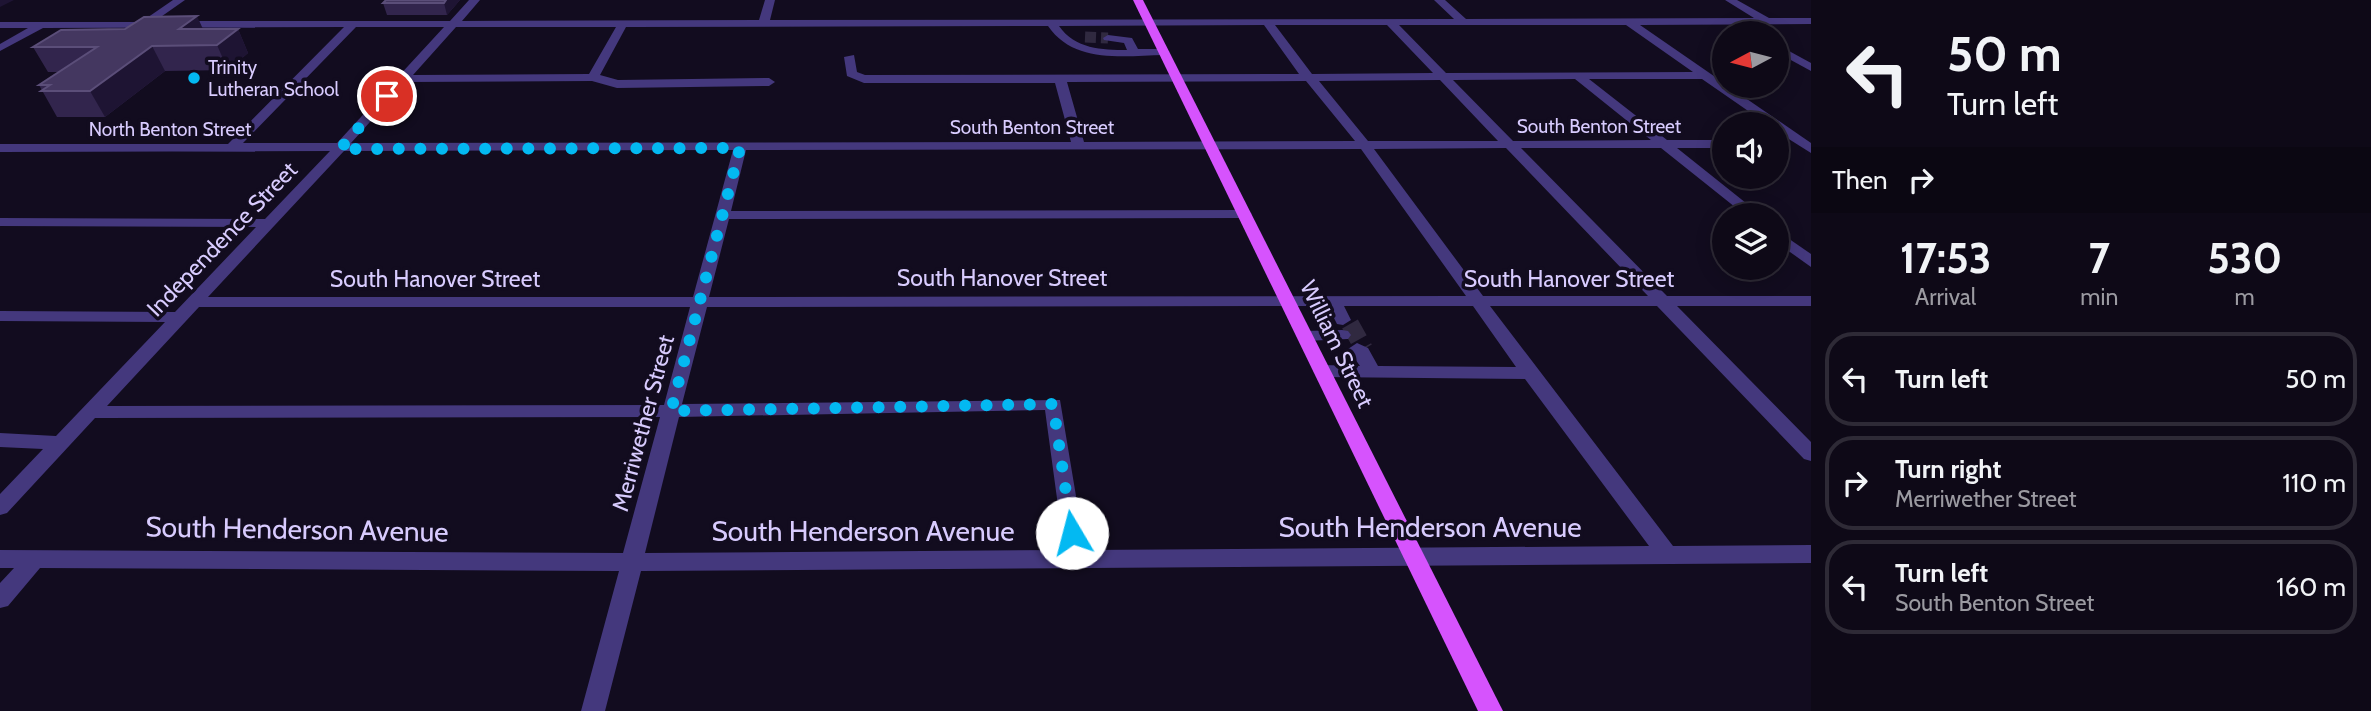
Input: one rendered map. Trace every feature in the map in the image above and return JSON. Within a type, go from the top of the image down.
[{"type":"main road","name":"William Street","points":[[1138,0],[1491,711]]},
{"type":"street","points":[[144,24],[180,0]]},
{"type":"street","name":"Independence Street","points":[[0,507],[340,149],[475,0]]},
{"type":"street","points":[[764,22],[771,0]]},
{"type":"street","points":[[1439,0],[1464,22]]},
{"type":"street","points":[[1730,0],[1767,21]]},
{"type":"street","points":[[1628,21],[1758,112]]},
{"type":"street","points":[[0,25],[1712,21]]},
{"type":"street","points":[[1789,21],[1811,21]]},
{"type":"street","points":[[1051,22],[1058,37],[1084,51],[1164,52]]},
{"type":"street","points":[[1267,22],[1328,97],[1667,555]]},
{"type":"street","points":[[1390,22],[1811,454]]},
{"type":"street","points":[[593,76],[623,23]]},
{"type":"street","points":[[231,148],[354,24]]},
{"type":"street","points":[[0,48],[41,25]]},
{"type":"street","points":[[1058,37],[1085,37]]},
{"type":"street","points":[[1108,37],[1128,40],[1134,52]]},
{"type":"street","points":[[1789,55],[1811,68]]},
{"type":"street","points":[[850,57],[851,74],[864,79],[1706,75]]},
{"type":"street","points":[[404,79],[593,76],[617,84],[769,82]]},
{"type":"street","points":[[1578,76],[1739,203]]},
{"type":"street","points":[[1060,79],[1079,146]]},
{"type":"street","points":[[1789,133],[1808,145]]},
{"type":"street","name":"South Benton Street","points":[[340,149],[1712,144]]},
{"type":"street","points":[[1789,144],[1808,145]]},
{"type":"street","name":"North Benton Street","points":[[0,148],[340,149]]},
{"type":"street","name":"Merriwether Street","points":[[593,711],[740,148]]},
{"type":"street","points":[[723,215],[1245,214]]},
{"type":"street","points":[[0,222],[269,223]]},
{"type":"street","points":[[1789,244],[1811,262]]},
{"type":"street","points":[[1305,335],[1344,326],[1332,301]]},
{"type":"street","name":"South Hanover Street","points":[[193,302],[1811,301]]},
{"type":"street","points":[[0,316],[180,317]]},
{"type":"street","points":[[1361,350],[1372,371]]},
{"type":"street","points":[[1322,371],[1530,373]]},
{"type":"street","points":[[89,412],[671,411],[1053,404],[1076,559]]},
{"type":"street","points":[[0,440],[60,443]]},
{"type":"street","name":"South Henderson Avenue","points":[[0,559],[36,557],[632,562],[1811,554]]},
{"type":"street","points":[[0,599],[36,557]]},
{"type":"building","points":[[386,0],[446,0],[444,3],[383,3]]},
{"type":"building","points":[[197,16],[179,29],[238,29],[217,45],[152,46],[90,91],[41,91],[50,85],[39,85],[97,47],[33,47],[61,30],[125,29],[144,17]]},
{"type":"tunnel","points":[[1085,37],[1108,38]]},
{"type":"tunnel","points":[[1350,324],[1364,349]]},
{"type":"place","name":"Trinity Lutheran School","points":[[194,78]]},
{"type":"route","points":[[387,96],[340,149],[740,148],[671,411],[1053,404],[1072,533]]}]
